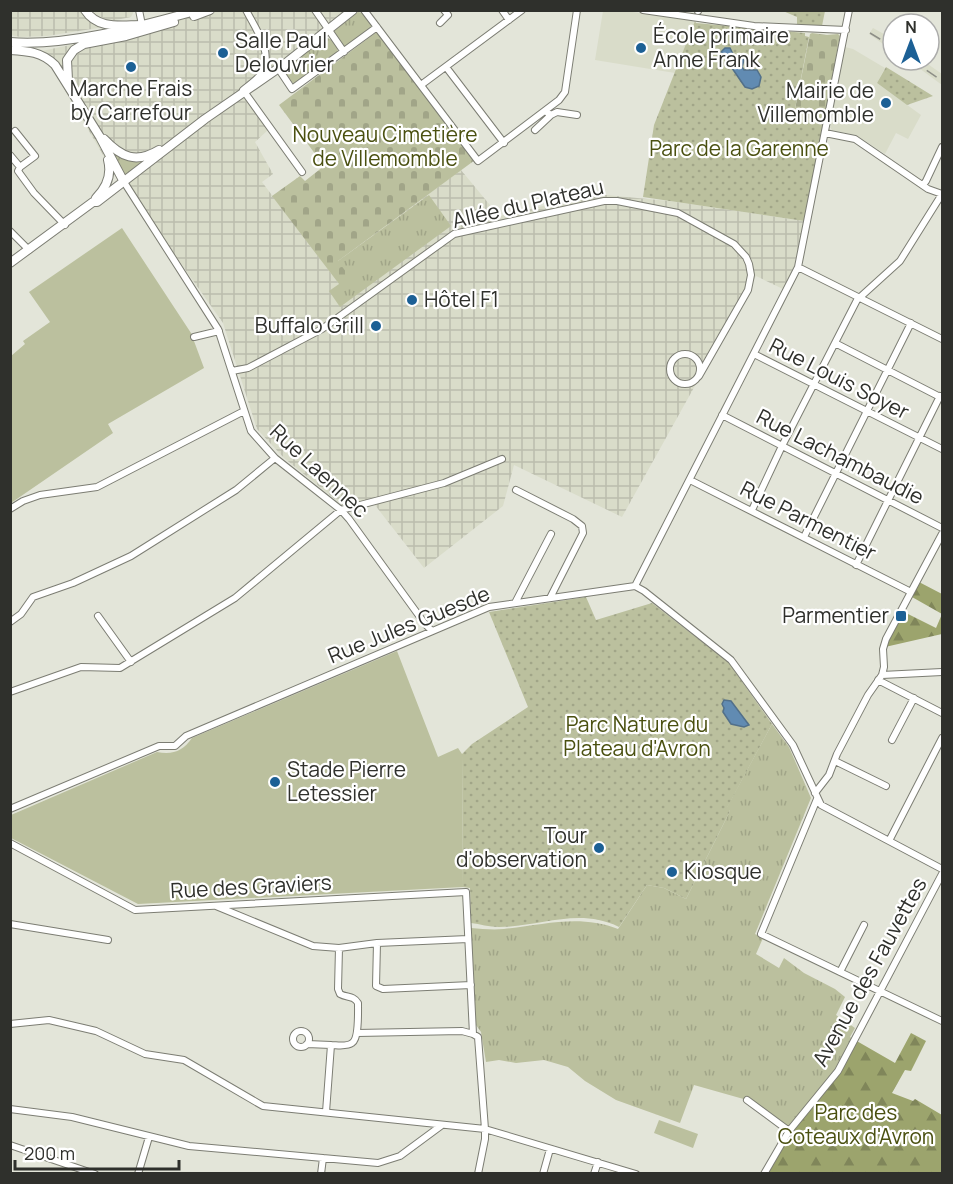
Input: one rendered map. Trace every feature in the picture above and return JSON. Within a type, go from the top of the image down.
[{"type":"highway","points":[[85,10],[94,20],[107,25],[142,25]]},
{"type":"main road","points":[[10,42],[49,42],[142,25],[199,10]]},
{"type":"main road","points":[[68,83],[67,60],[79,46],[136,33],[210,10]]},
{"type":"main road","points":[[93,202],[97,202],[123,183],[183,135],[243,90],[278,68],[353,10]]},
{"type":"main road","name":"Rue Laennec","points":[[10,50],[36,52],[53,63],[100,136],[123,183]]},
{"type":"main road","name":"Rue Laennec","points":[[100,136],[116,152],[133,158],[155,153],[183,135]]},
{"type":"main road","name":"Rue Laennec","points":[[100,136],[100,144],[109,162],[110,177],[106,184]]},
{"type":"main road","points":[[10,263],[65,225],[93,202],[106,184],[123,183]]},
{"type":"street","points":[[136,33],[142,25],[139,10]]},
{"type":"street","points":[[244,10],[263,45],[266,58],[261,74],[243,90],[302,172]]},
{"type":"street","points":[[315,10],[344,52]]},
{"type":"street","points":[[364,10],[478,161],[548,113],[577,115]]},
{"type":"street","points":[[440,23],[448,15],[444,10]]},
{"type":"street","points":[[502,10],[509,20]]},
{"type":"street","points":[[420,85],[522,10]]},
{"type":"street","points":[[535,130],[565,92],[577,10]]},
{"type":"street","points":[[643,10],[754,26],[846,30]]},
{"type":"street","points":[[661,14],[670,10]]},
{"type":"street","points":[[849,10],[798,267],[635,586],[731,660],[792,746],[820,805],[942,869]]},
{"type":"street","points":[[278,68],[292,88],[377,27]]},
{"type":"street","points":[[446,67],[504,143]]},
{"type":"street","points":[[15,131],[35,156],[18,171],[34,193],[65,225]]},
{"type":"street","points":[[752,510],[782,446],[860,298],[900,261],[942,194],[923,185],[855,139],[825,133]]},
{"type":"street","points":[[923,185],[942,147]]},
{"type":"street","points":[[10,155],[20,167]]},
{"type":"street","name":"Rue Laennec","points":[[123,183],[219,331],[252,431],[275,458],[349,519],[432,631]]},
{"type":"street","name":"Allée du Plateau","points":[[232,371],[248,368],[322,329],[454,234],[610,200],[684,215],[734,244],[746,257],[751,275],[748,290],[699,376]]},
{"type":"street","points":[[10,231],[29,250]]},
{"type":"street","points":[[798,267],[942,339]]},
{"type":"street","points":[[804,537],[910,323]]},
{"type":"street","points":[[194,337],[219,331]]},
{"type":"street","points":[[835,343],[941,397],[856,564]]},
{"type":"street","points":[[695,358],[700,366],[699,376],[692,383],[681,384],[673,378],[670,364],[678,356],[687,354],[695,358],[705,358],[710,355]]},
{"type":"street","name":"Rue Louis Soyer","points":[[754,354],[942,449]]},
{"type":"street","points":[[10,509],[40,495],[97,487],[244,411]]},
{"type":"street","name":"Rue Lachambaudie","points":[[722,415],[942,528]]},
{"type":"street","points":[[10,622],[21,614],[32,597],[73,583],[131,556],[236,490],[275,458]]},
{"type":"street","points":[[10,692],[81,667],[120,668],[236,598],[340,510],[406,495],[444,483],[502,459]]},
{"type":"street","name":"Rue Parmentier","points":[[690,480],[911,592]]},
{"type":"street","points":[[516,490],[573,519],[582,526],[583,533],[550,598]]},
{"type":"street","points":[[515,603],[551,534]]},
{"type":"street","points":[[942,534],[886,639],[883,649],[884,667],[880,677],[816,796],[761,934],[942,1021]]},
{"type":"street","name":"Rue Jules Guesde","points":[[10,809],[159,746],[175,746],[186,736],[489,607],[635,586]]},
{"type":"street","points":[[98,616],[131,662]]},
{"type":"street","points":[[880,677],[942,672]]},
{"type":"street","points":[[880,677],[942,713]]},
{"type":"street","points":[[892,740],[914,698]]},
{"type":"street","points":[[889,841],[942,738]]},
{"type":"street","points":[[834,761],[886,786]]},
{"type":"street","name":"Rue des Graviers","points":[[10,843],[135,910],[466,892],[468,938]]},
{"type":"street","name":"Avenue des Fauvettes","points":[[764,1173],[789,1131],[838,1071],[942,874]]},
{"type":"street","points":[[216,906],[313,946],[339,948],[468,938],[473,1034]]},
{"type":"street","points":[[10,924],[108,940]]},
{"type":"street","points":[[840,972],[864,925]]},
{"type":"street","points":[[377,944],[376,986],[383,989],[471,984]]},
{"type":"street","points":[[307,1044],[348,1045],[353,1043],[357,1033],[358,1003],[356,998],[340,994],[338,989],[339,948]]},
{"type":"street","points":[[10,1024],[49,1020],[96,1031],[145,1054],[184,1059],[263,1106],[485,1129],[636,1173]]},
{"type":"street","points":[[357,1033],[462,1031],[478,1037],[482,1065],[485,1129],[478,1173]]},
{"type":"street","points":[[326,1112],[331,1045]]},
{"type":"street","points":[[747,1100],[789,1131]]},
{"type":"street","points":[[10,1109],[72,1117],[189,1146],[378,1163],[400,1156],[442,1125]]},
{"type":"street","points":[[138,1173],[148,1137]]},
{"type":"street","points":[[10,1146],[95,1173]]},
{"type":"street","points":[[543,1173],[550,1149]]},
{"type":"street","points":[[321,1173],[323,1158]]},
{"type":"street","points":[[594,1173],[598,1162]]},
{"type":"shaded area","points":[[10,11],[134,11],[131,17],[106,22],[98,28],[47,36],[20,37],[11,35]]},
{"type":"shaded area","points":[[200,11],[349,11],[244,97],[268,130],[255,142],[273,174],[262,182],[339,284],[338,261],[461,170],[499,216],[595,194],[669,201],[804,221],[794,267],[783,289],[756,276],[622,517],[514,465],[503,506],[424,568],[371,500],[342,505],[284,458],[257,429],[223,323],[129,190],[120,184],[42,51],[107,37]]},
{"type":"shaded area","name":"École primaire Anne Frank","points":[[603,11],[626,11],[695,21],[675,73],[595,60]]},
{"type":"shaded area","points":[[873,28],[881,32],[881,42],[869,34]]},
{"type":"shaded area","points":[[845,47],[853,49],[881,66],[883,72],[877,83],[921,115],[908,139],[896,133],[885,154],[856,135],[832,130],[830,127]]},
{"type":"shaded area","points":[[924,72],[939,72],[942,74],[942,85]]},
{"type":"green space","points":[[783,11],[825,11],[822,26],[797,25],[797,17]]},
{"type":"green space","points":[[358,12],[363,13],[371,28],[346,46],[342,46],[334,31]]},
{"type":"green space","name":"Parc de la Garenne","points":[[695,21],[696,23],[805,33],[805,36],[809,37],[793,119],[823,125],[804,221],[643,197],[654,125]]},
{"type":"green space","name":"Nouveau Cimetière de Villemomble","points":[[378,31],[475,160],[338,261],[349,276],[339,284],[272,196],[300,176],[305,181],[324,166],[279,105]]},
{"type":"green space","points":[[812,33],[840,36],[823,125],[793,119]]},
{"type":"green space","points":[[326,38],[334,43],[338,52],[293,83],[285,73],[285,68]]},
{"type":"green space","points":[[883,72],[894,72],[933,96],[907,105],[877,83]]},
{"type":"green space","points":[[110,153],[127,160],[146,160],[123,179]]},
{"type":"green space","points":[[429,195],[451,226],[340,307],[329,291],[339,284],[338,261]]},
{"type":"green space","points":[[122,228],[191,333],[204,368],[108,424],[113,433],[11,503],[11,356],[25,344],[23,341],[50,322],[29,292]]},
{"type":"green space","points":[[919,582],[942,594],[942,614],[912,597]]},
{"type":"green space","name":"Parc Nature du Plateau d'Avron","points":[[586,597],[596,620],[652,603],[729,663],[772,724],[727,808],[730,811],[686,899],[664,888],[647,885],[619,927],[604,921],[574,918],[499,927],[471,923],[470,888],[463,887],[462,754],[472,744],[528,707],[489,612]]},
{"type":"green space","points":[[904,612],[936,628],[942,614],[942,634],[885,647]]},
{"type":"green space","name":"Stade Pierre Letessier","points":[[397,651],[438,757],[458,748],[462,754],[463,887],[138,904],[11,838],[11,815],[157,752],[177,751],[192,738]]},
{"type":"green space","points":[[772,724],[789,747],[811,798],[755,934],[763,938],[756,954],[779,968],[784,958],[804,973],[835,989],[845,997],[836,1015],[855,1028],[850,1037],[855,1040],[838,1071],[789,1131],[747,1100],[694,1085],[680,1123],[616,1100],[585,1081],[568,1067],[544,1060],[516,1063],[499,1060],[486,1062],[481,1032],[476,1025],[471,928],[500,929],[575,921],[618,929],[647,885],[664,888],[686,899],[730,811],[726,809]]},
{"type":"green space","name":"Parc des Coteaux d'Avron","points":[[911,1033],[926,1041],[911,1071],[905,1070],[892,1093],[913,1101],[915,1099],[942,1115],[942,1173],[764,1174],[789,1131],[838,1071],[855,1040],[895,1063]]},
{"type":"green space","points":[[659,1120],[698,1134],[693,1148],[654,1133]]},
{"type":"water","points":[[725,48],[730,48],[734,56],[739,55],[744,60],[742,67],[744,70],[757,70],[761,77],[759,86],[752,89],[745,87],[721,52]]},
{"type":"water","points":[[724,700],[731,701],[749,725],[744,727],[731,724],[723,712]]},
{"type":"railway","points":[[870,33],[881,40]]},
{"type":"railway","points":[[929,72],[942,81]]},
{"type":"place","name":"École primaire Anne Frank","points":[[641,48]]},
{"type":"place","name":"Salle Paul Delouvrier","points":[[223,53]]},
{"type":"place","name":"Marche Frais by Carrefour","points":[[131,67]]},
{"type":"place","name":"Mairie de Villemomble","points":[[886,103]]},
{"type":"place","name":"Hôtel F1","points":[[412,300]]},
{"type":"place","name":"Buffalo Grill","points":[[376,326]]},
{"type":"place","name":"Parmentier","points":[[901,616]]},
{"type":"place","name":"Stade Pierre Letessier","points":[[275,782]]},
{"type":"place","name":"Tour d'observation","points":[[599,848]]},
{"type":"place","name":"Kiosque","points":[[672,872]]}]
